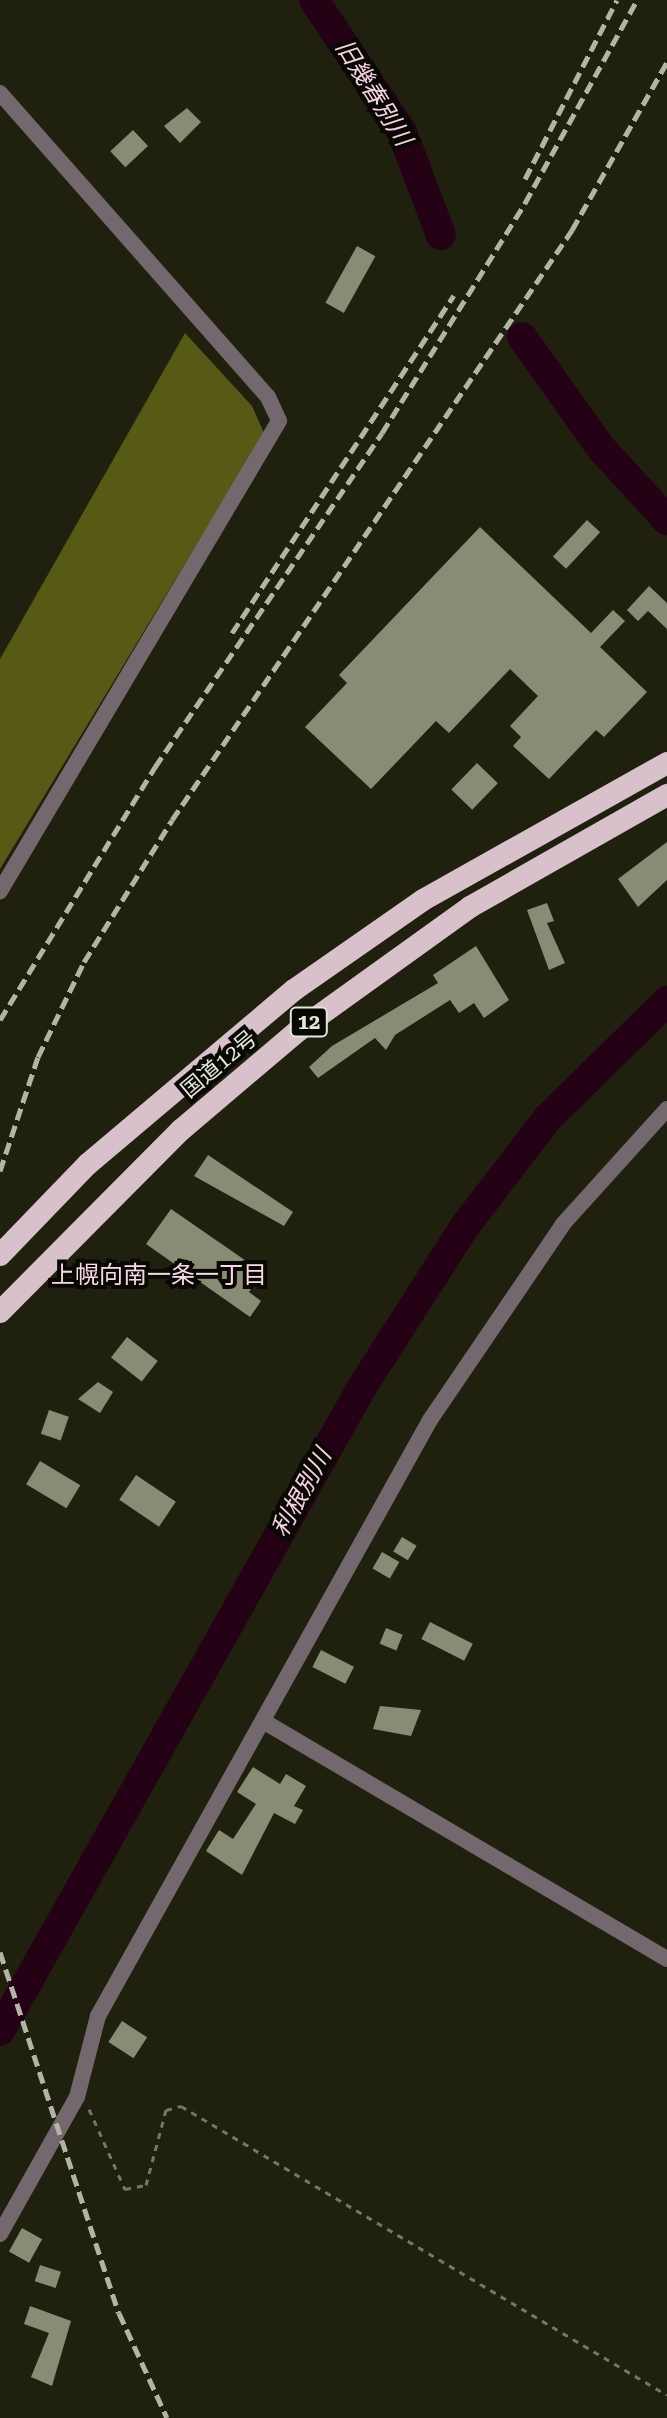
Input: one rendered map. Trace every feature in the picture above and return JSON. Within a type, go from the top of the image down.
[{"type":"highway","name":"国道12号","points":[[0,1255],[88,1164],[294,990],[436,892],[667,763]]},
{"type":"highway","name":"国道12号","points":[[0,1312],[160,1149],[299,1030],[470,907],[667,795]]},
{"type":"street","points":[[0,93],[268,397],[279,421],[0,891]]},
{"type":"street","points":[[0,2234],[79,2087],[98,2016],[465,1367],[563,1224],[667,1109]]},
{"type":"street","points":[[263,1721],[667,1959]]},
{"type":"path","points":[[79,2087],[125,2189],[146,2185],[166,2110],[181,2106],[667,2395]]},
{"type":"shaded area","points":[[185,333],[252,406],[264,433],[0,869],[0,659]]},
{"type":"building","points":[[187,108],[201,122],[180,143],[164,126]]},
{"type":"building","points":[[133,130],[148,146],[125,167],[110,151]]},
{"type":"building","points":[[357,246],[375,256],[344,313],[325,303]]},
{"type":"building","points":[[587,520],[600,532],[566,569],[553,557]]},
{"type":"building","points":[[480,527],[591,633],[613,610],[625,621],[600,647],[647,692],[604,737],[596,730],[549,779],[513,746],[521,737],[510,726],[538,696],[510,669],[449,733],[436,721],[371,789],[305,727],[347,683],[339,675]]},
{"type":"building","points":[[649,586],[667,603],[667,629],[648,611],[638,621],[627,610]]},
{"type":"building","points":[[477,763],[498,783],[472,810],[451,790]]},
{"type":"building","points":[[667,842],[667,880],[638,907],[618,879]]},
{"type":"building","points":[[547,903],[554,921],[547,923],[565,963],[549,970],[527,910]]},
{"type":"building","points":[[476,946],[509,1000],[484,1018],[474,1003],[459,1013],[450,1000],[395,1035],[386,1050],[375,1038],[318,1078],[309,1067],[332,1046],[438,983],[433,975]]},
{"type":"building","points":[[208,1155],[293,1212],[284,1226],[194,1176]]},
{"type":"building","points":[[171,1209],[262,1272],[249,1292],[261,1301],[250,1317],[146,1244]]},
{"type":"building","points":[[127,1337],[158,1361],[142,1381],[111,1357]]},
{"type":"building","points":[[98,1382],[113,1392],[100,1413],[78,1399]]},
{"type":"building","points":[[49,1410],[69,1417],[61,1440],[41,1434]]},
{"type":"building","points":[[40,1461],[80,1485],[66,1508],[26,1484]]},
{"type":"building","points":[[136,1475],[176,1502],[159,1527],[119,1500]]},
{"type":"building","points":[[402,1537],[417,1546],[408,1560],[393,1552]]},
{"type":"building","points":[[382,1552],[399,1562],[390,1578],[372,1568]]},
{"type":"building","points":[[430,1622],[473,1644],[464,1661],[421,1639]]},
{"type":"building","points":[[386,1628],[403,1635],[396,1651],[380,1644]]},
{"type":"building","points":[[321,1650],[354,1667],[345,1684],[312,1667]]},
{"type":"building","points":[[380,1706],[421,1710],[411,1736],[373,1729]]},
{"type":"building","points":[[253,1767],[280,1784],[286,1774],[306,1786],[294,1806],[303,1810],[295,1824],[274,1813],[242,1875],[206,1851],[219,1830],[233,1839],[256,1804],[237,1792]]},
{"type":"building","points":[[122,2021],[147,2037],[134,2058],[108,2042]]},
{"type":"building","points":[[22,2228],[42,2239],[29,2263],[9,2252]]},
{"type":"building","points":[[40,2265],[61,2272],[56,2288],[35,2281]]},
{"type":"building","points":[[30,2306],[71,2321],[52,2386],[31,2377],[49,2333],[24,2324]]},
{"type":"waterway","name":"旧幾春別川","points":[[314,0],[402,132],[441,235]]},
{"type":"waterway","name":"旧幾春別川","points":[[522,337],[601,448],[667,520]]},
{"type":"waterway","name":"利根別川","points":[[0,2031],[362,1387],[465,1226],[548,1118],[667,1001]]},
{"type":"railway","points":[[525,179],[617,0]]},
{"type":"railway","points":[[0,1020],[155,767],[382,433],[525,203],[637,0]]},
{"type":"railway","points":[[0,1171],[38,1057],[84,962],[172,820],[572,230],[667,62]]},
{"type":"railway","points":[[232,633],[454,295]]},
{"type":"railway","points":[[0,1952],[119,2313],[167,2418]]},
{"type":"district","name":"上幌向南一条一丁目","points":[[159,1276]]}]
